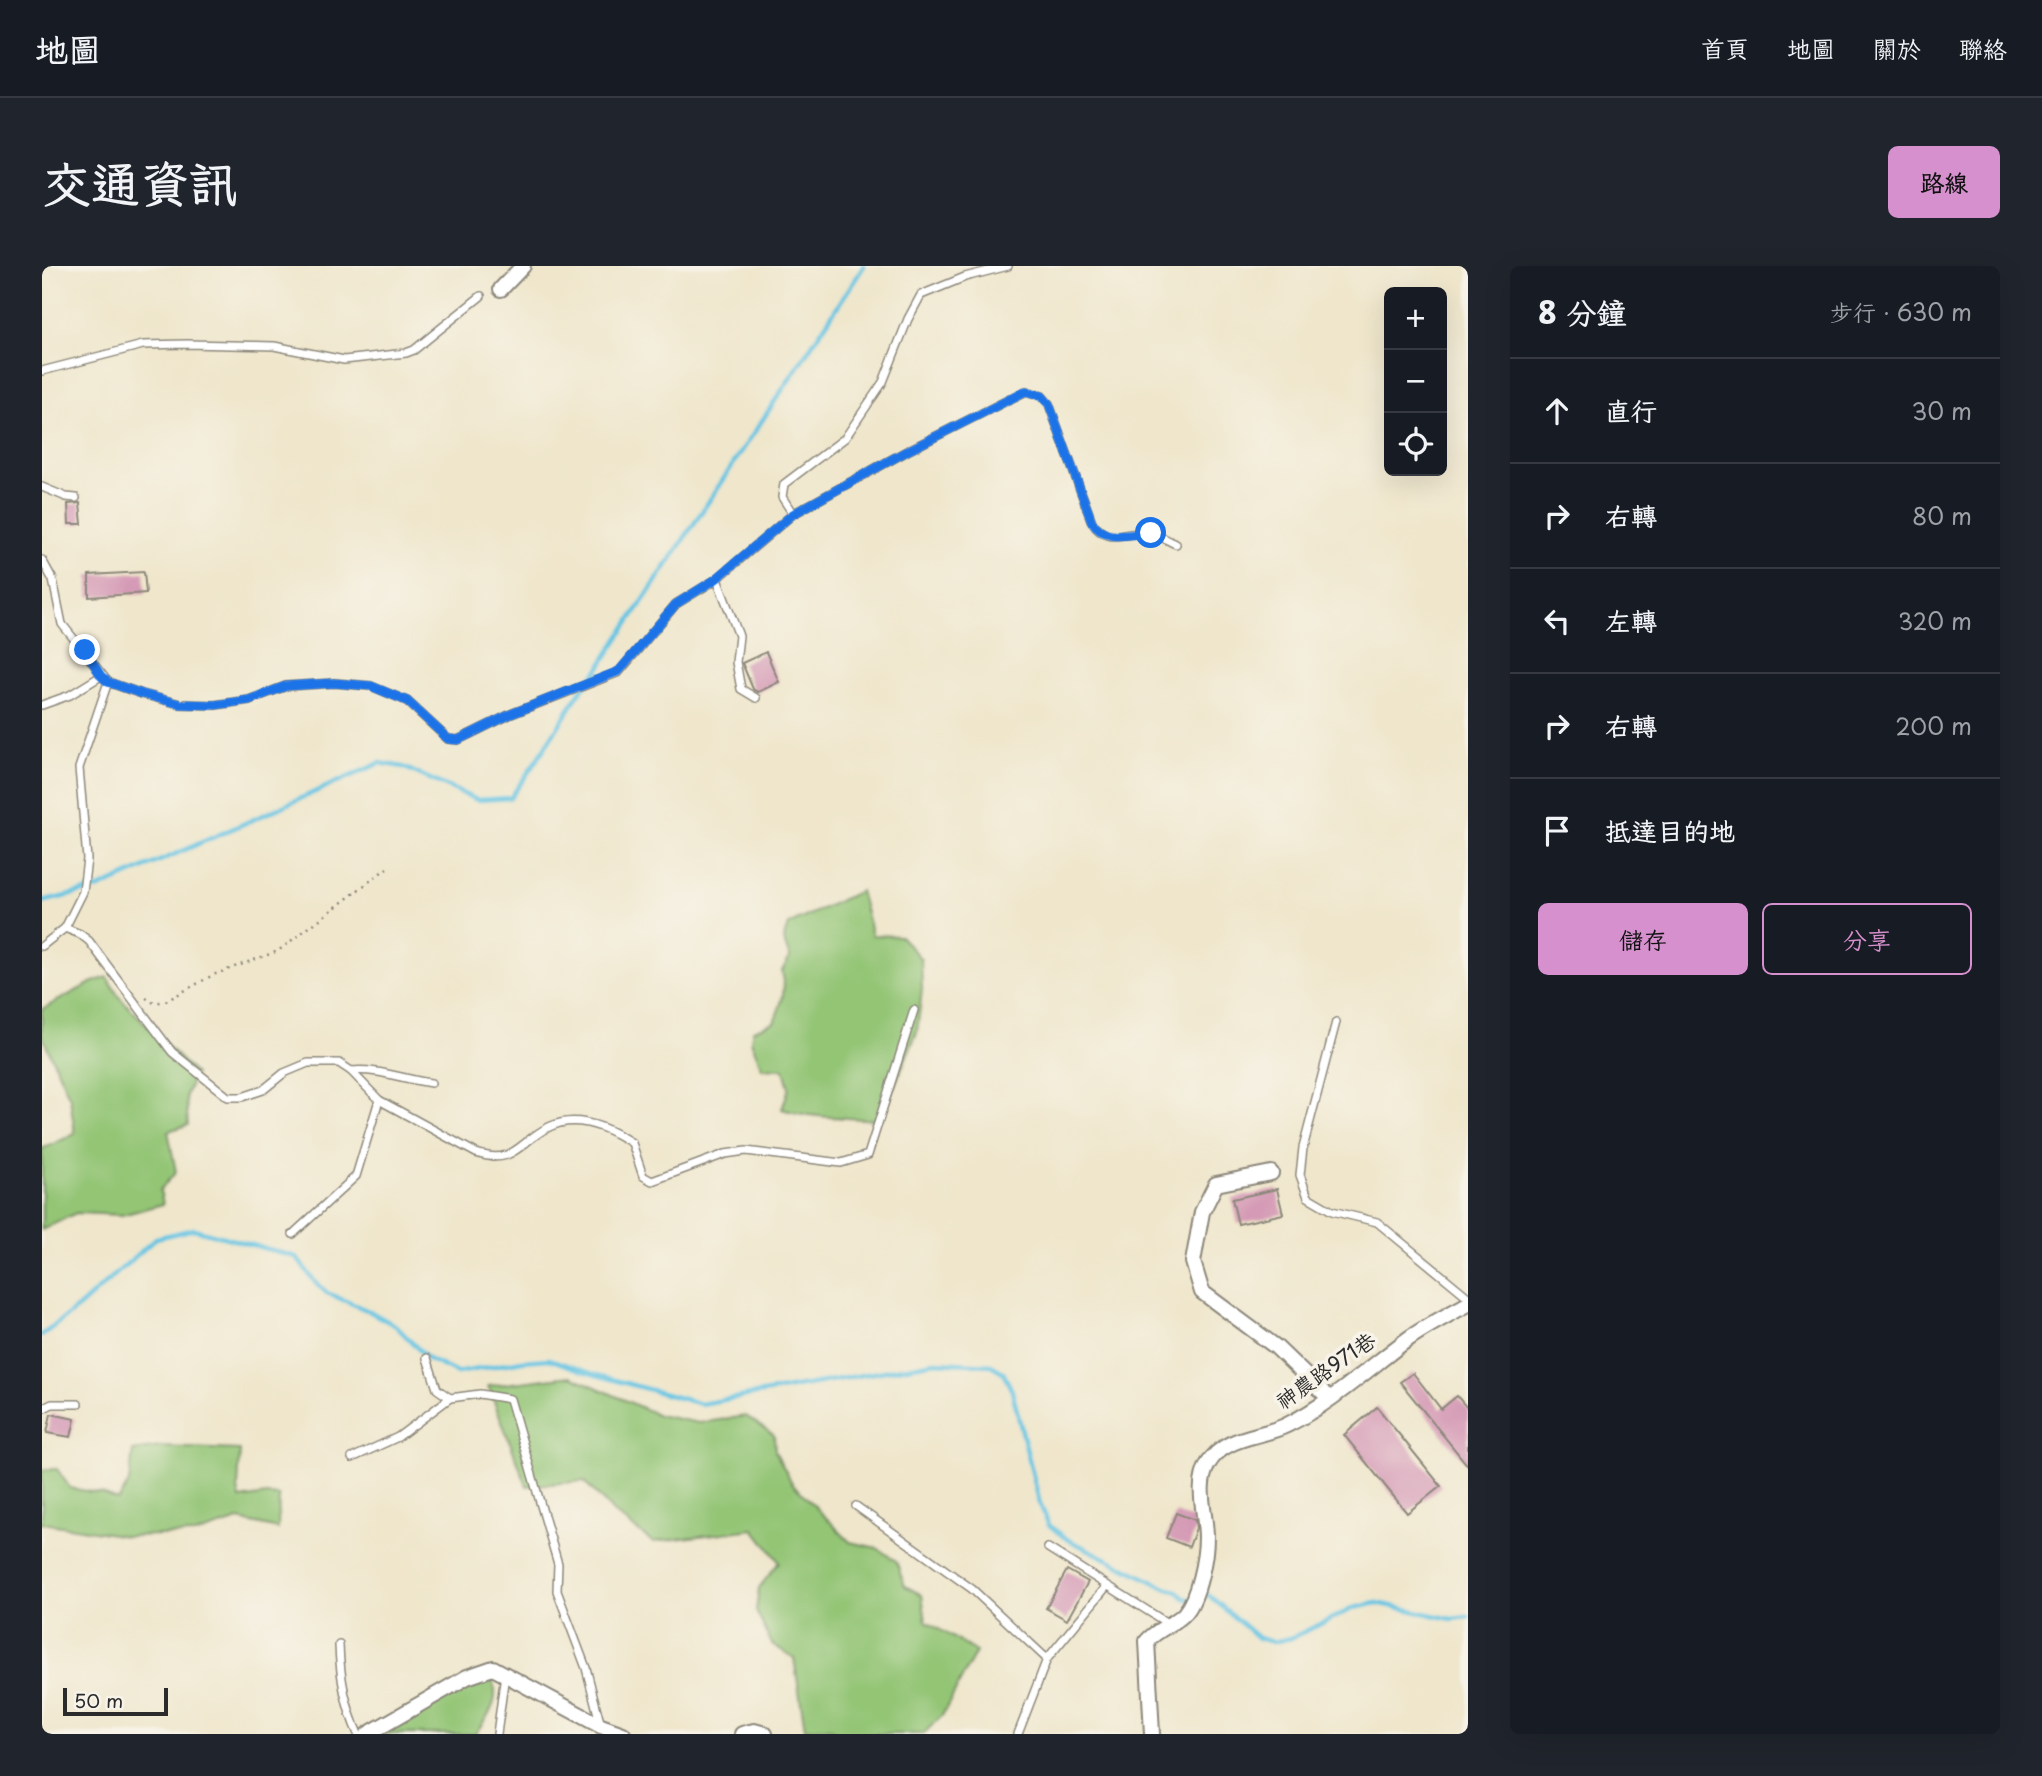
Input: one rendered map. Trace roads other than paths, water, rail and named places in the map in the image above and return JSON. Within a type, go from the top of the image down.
[{"type":"street","points":[[501,289],[523,266]]},
{"type":"street","points":[[1271,1173],[1216,1184],[1202,1212],[1194,1262],[1202,1292],[1276,1347],[1329,1398]]},
{"type":"street","name":"神農路971巷","points":[[1152,1734],[1147,1641],[1154,1632],[1183,1615],[1194,1598],[1206,1539],[1201,1490],[1207,1466],[1216,1454],[1231,1443],[1249,1436],[1274,1432],[1297,1420],[1411,1337],[1468,1304]]},
{"type":"street","points":[[368,1734],[483,1670],[493,1668],[619,1733]]},
{"type":"street","points":[[742,1734],[754,1731],[765,1734]]},
{"type":"lane","points":[[793,514],[782,497],[785,484],[845,438],[883,382],[908,318],[921,295],[965,277],[1008,266]]},
{"type":"lane","points":[[42,371],[143,345],[274,346],[344,360],[406,353],[414,350],[481,296]]},
{"type":"lane","points":[[42,560],[53,580],[62,624],[108,682],[180,704],[215,705],[249,700],[286,686],[334,683],[371,686],[407,701],[448,739],[458,740],[511,714],[619,671],[676,604],[716,579],[793,514],[907,451],[1026,391],[1042,396],[1049,404],[1092,522],[1098,531],[1109,536],[1151,533],[1176,544]]},
{"type":"lane","points":[[42,486],[66,497],[76,498]]},
{"type":"lane","points":[[716,579],[739,636],[736,662],[741,689],[756,698]]},
{"type":"lane","points":[[42,705],[70,695],[101,676]]},
{"type":"lane","points":[[42,946],[65,928],[83,892],[87,859],[79,768],[108,682]]},
{"type":"lane","points":[[65,928],[89,941],[172,1052],[228,1097],[243,1097],[263,1090],[284,1073],[308,1063],[339,1063],[351,1071],[379,1100],[476,1153],[493,1158],[506,1157],[550,1126],[571,1122],[593,1124],[612,1129],[632,1143],[643,1176],[652,1181],[724,1154],[746,1151],[841,1163],[868,1155],[914,1010]]},
{"type":"lane","points":[[1336,1022],[1303,1148],[1300,1175],[1308,1196],[1332,1211],[1377,1222],[1468,1297]]},
{"type":"lane","points":[[351,1071],[366,1069],[432,1083]]},
{"type":"lane","points":[[293,1234],[356,1176],[379,1100]]},
{"type":"lane","points":[[427,1358],[437,1389],[450,1398]]},
{"type":"lane","points":[[352,1458],[397,1437],[450,1398],[480,1394],[510,1399],[558,1564],[557,1591],[586,1668],[601,1726]]},
{"type":"lane","points":[[42,1409],[52,1404],[78,1404]]},
{"type":"lane","points":[[856,1506],[972,1589],[1047,1659]]},
{"type":"lane","points":[[1048,1548],[1167,1623]]},
{"type":"lane","points":[[1018,1734],[1047,1659],[1107,1586]]},
{"type":"lane","points":[[339,1645],[340,1671],[351,1719],[358,1734]]},
{"type":"lane","points":[[497,1734],[505,1674]]},
{"type":"waterway","points":[[42,902],[99,888],[380,763],[403,767],[477,800],[510,798],[581,690],[599,670],[864,266]]},
{"type":"waterway","points":[[42,1335],[79,1307],[156,1238],[194,1229],[296,1257],[327,1293],[396,1326],[428,1359],[457,1373],[549,1359],[701,1404],[935,1362],[991,1365],[1003,1372],[1012,1391],[1040,1504],[1049,1525],[1067,1539],[1189,1599]]},
{"type":"waterway","points":[[1200,1594],[1204,1591],[1258,1638],[1273,1642],[1291,1638],[1354,1608],[1377,1603],[1452,1619],[1468,1617]]}]
